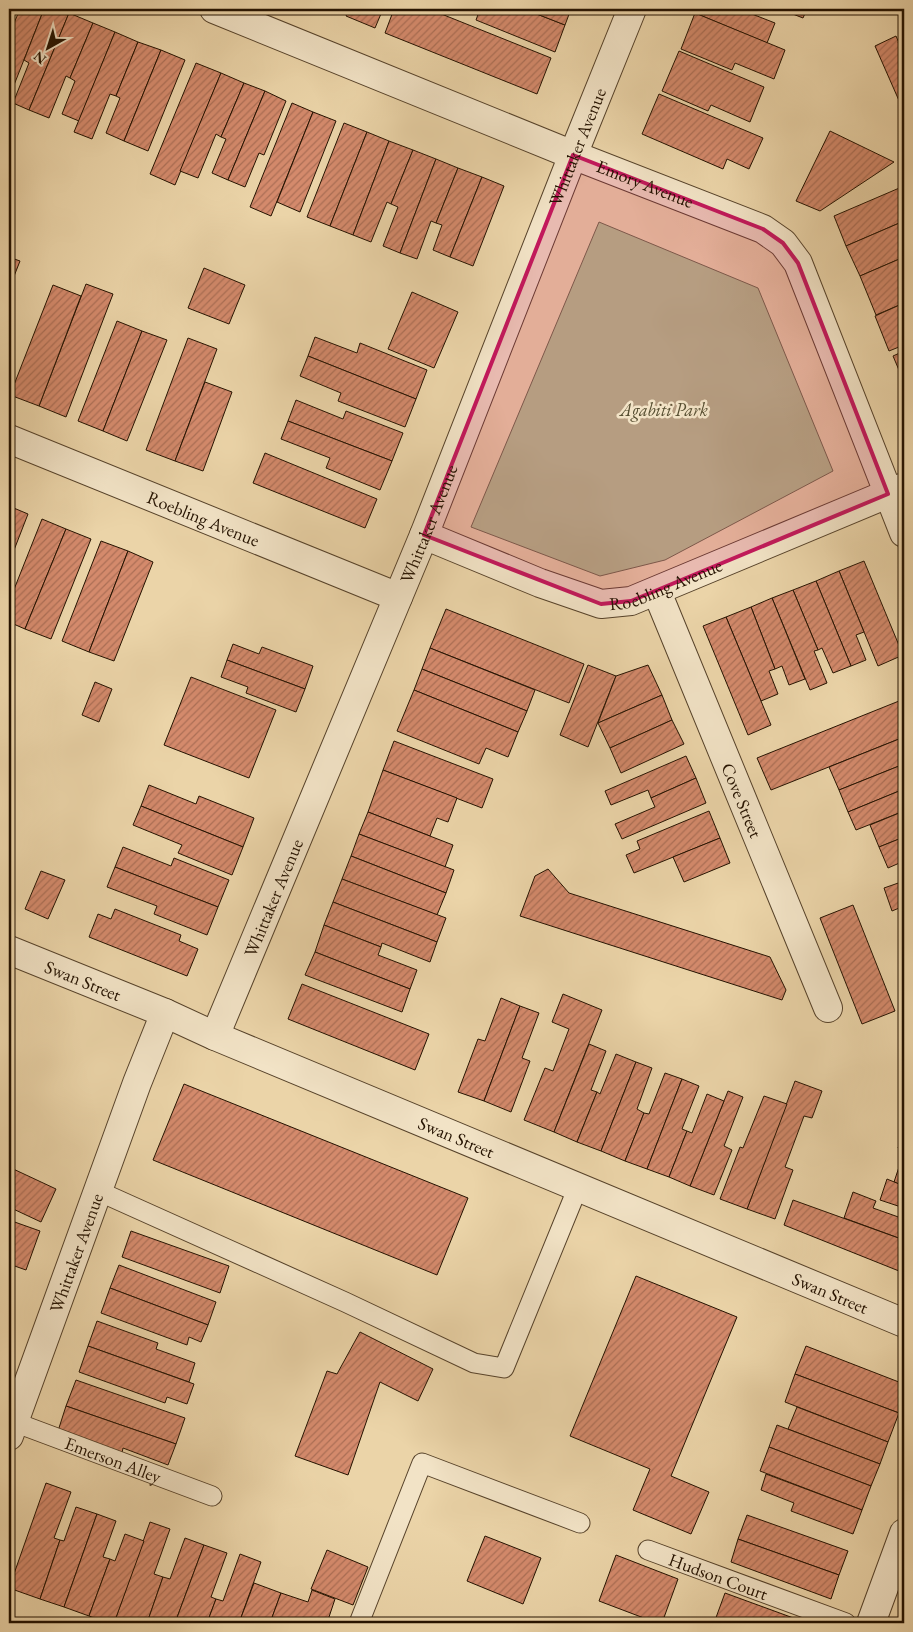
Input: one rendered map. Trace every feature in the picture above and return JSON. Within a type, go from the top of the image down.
[{"type":"street","name":"Emory Avenue","points":[[214,9],[573,155],[763,229],[783,242],[798,263],[896,491],[904,533]]},
{"type":"street","name":"Whittaker Avenue","points":[[215,1036],[424,535],[632,9]]},
{"type":"street","name":"Roebling Avenue","points":[[9,439],[398,597]]},
{"type":"street","name":"Roebling Avenue","points":[[424,535],[540,582],[601,604],[631,602],[896,491]]},
{"type":"street","name":"Cove Street","points":[[657,592],[828,1008]]},
{"type":"street","name":"Swan Street","points":[[9,950],[165,1013],[215,1036],[904,1323]]},
{"type":"street","name":"Whittaker Avenue","points":[[11,1429],[165,1013]]},
{"type":"street","points":[[871,1623],[904,1532]]},
{"type":"lane","points":[[98,1191],[336,1298],[474,1363],[504,1368],[578,1187]]},
{"type":"lane","name":"Emerson Alley","points":[[11,1429],[212,1496]]},
{"type":"lane","points":[[359,1623],[422,1463],[580,1523]]},
{"type":"lane","name":"Hudson Court","points":[[648,1550],[846,1623]]},
{"type":"highlighted area","points":[[573,155],[763,229],[783,243],[798,263],[888,494],[631,601],[601,604],[424,535]]},
{"type":"green space","name":"Agabiti Park","points":[[599,222],[758,288],[833,471],[665,560],[600,576],[471,527]]},
{"type":"building","points":[[20,9],[44,9],[14,85],[9,83],[9,35]]},
{"type":"building","points":[[44,9],[58,9],[69,13],[29,110],[13,103],[29,63],[24,60]]},
{"type":"building","points":[[349,9],[383,9],[375,28],[346,16]]},
{"type":"building","points":[[394,9],[429,9],[551,58],[537,94],[385,33]]},
{"type":"building","points":[[480,9],[524,9],[565,25],[555,52],[476,20]]},
{"type":"building","points":[[524,9],[571,9],[565,25]]},
{"type":"building","points":[[697,9],[754,9],[752,14],[775,23],[767,43],[695,13]]},
{"type":"building","points":[[780,9],[807,9],[803,18]]},
{"type":"building","points":[[69,13],[93,23],[70,78],[66,76],[49,118],[29,110]]},
{"type":"building","points":[[695,13],[785,50],[774,79],[735,63],[732,70],[681,49]]},
{"type":"building","points":[[93,23],[115,32],[79,121],[62,114],[75,81],[70,78]]},
{"type":"building","points":[[115,32],[138,42],[116,96],[110,94],[92,139],[74,132]]},
{"type":"building","points":[[896,36],[904,55],[904,112],[875,46]]},
{"type":"building","points":[[904,39],[904,55],[898,42]]},
{"type":"building","points":[[138,42],[161,50],[124,141],[106,133],[120,98],[116,96]]},
{"type":"building","points":[[161,50],[185,60],[148,151],[124,141]]},
{"type":"building","points":[[679,51],[764,87],[750,122],[711,105],[708,111],[662,91]]},
{"type":"building","points":[[196,63],[221,73],[175,185],[150,174]]},
{"type":"building","points":[[221,73],[244,83],[221,137],[216,134],[198,178],[180,171]]},
{"type":"building","points":[[244,83],[265,91],[228,180],[212,173],[226,139],[221,137]]},
{"type":"building","points":[[265,91],[286,101],[264,155],[259,153],[245,187],[228,180]]},
{"type":"building","points":[[659,94],[763,138],[749,169],[727,159],[723,169],[642,134]]},
{"type":"building","points":[[292,103],[313,112],[271,216],[250,207]]},
{"type":"building","points":[[313,112],[336,121],[300,212],[277,202]]},
{"type":"building","points":[[344,123],[367,132],[330,226],[307,217]]},
{"type":"building","points":[[830,131],[894,162],[820,211],[796,201]]},
{"type":"building","points":[[367,132],[389,141],[353,235],[330,226]]},
{"type":"building","points":[[389,141],[413,150],[391,204],[387,202],[371,242],[353,235]]},
{"type":"building","points":[[413,150],[436,159],[400,253],[383,246],[398,207],[391,204]]},
{"type":"building","points":[[436,159],[458,168],[436,223],[431,221],[417,259],[400,253]]},
{"type":"building","points":[[458,168],[482,177],[450,257],[433,250],[442,225],[436,223]]},
{"type":"building","points":[[482,177],[504,186],[473,266],[450,257]]},
{"type":"building","points":[[904,186],[904,221],[846,246],[834,216]]},
{"type":"building","points":[[904,221],[904,257],[860,276],[846,246]]},
{"type":"building","points":[[9,257],[20,261],[9,289]]},
{"type":"building","points":[[904,257],[904,303],[876,315],[860,276]]},
{"type":"building","points":[[204,268],[245,285],[229,324],[188,308]]},
{"type":"building","points":[[86,284],[113,294],[66,417],[39,406]]},
{"type":"building","points":[[53,285],[81,296],[39,406],[10,395]]},
{"type":"building","points":[[412,292],[458,312],[434,368],[388,349]]},
{"type":"building","points":[[904,303],[904,345],[889,351],[875,316]]},
{"type":"building","points":[[117,321],[142,331],[103,431],[78,421]]},
{"type":"building","points":[[142,331],[167,340],[127,441],[103,431]]},
{"type":"building","points":[[315,337],[357,353],[360,343],[427,370],[416,399],[308,356]]},
{"type":"building","points":[[188,338],[217,349],[175,461],[146,450]]},
{"type":"building","points":[[904,351],[904,382],[893,356]]},
{"type":"building","points":[[308,356],[416,399],[405,427],[338,401],[341,393],[300,376]]},
{"type":"building","points":[[205,382],[232,392],[203,471],[175,461]]},
{"type":"building","points":[[296,400],[343,419],[346,411],[403,433],[392,461],[288,421]]},
{"type":"building","points":[[288,421],[392,461],[380,490],[326,468],[330,458],[281,439]]},
{"type":"building","points":[[265,453],[377,499],[365,528],[253,483]]},
{"type":"building","points":[[9,506],[28,514],[9,563]]},
{"type":"building","points":[[42,519],[66,529],[25,629],[9,622],[9,602]]},
{"type":"building","points":[[66,529],[91,539],[51,639],[25,629]]},
{"type":"building","points":[[101,541],[128,551],[89,652],[62,641]]},
{"type":"building","points":[[128,551],[153,562],[114,661],[89,652]]},
{"type":"building","points":[[864,561],[903,655],[878,666],[839,571]]},
{"type":"building","points":[[839,571],[864,632],[856,635],[866,660],[851,666],[816,581]]},
{"type":"building","points":[[816,581],[851,666],[833,673],[822,648],[818,650],[793,590]]},
{"type":"building","points":[[793,590],[818,650],[814,651],[827,683],[810,690],[772,598]]},
{"type":"building","points":[[772,598],[805,679],[789,685],[782,666],[775,669],[751,607]]},
{"type":"building","points":[[751,607],[775,669],[769,671],[778,694],[761,701],[726,617]]},
{"type":"building","points":[[446,609],[584,664],[569,703],[430,648]]},
{"type":"building","points":[[726,617],[771,725],[748,735],[703,626]]},
{"type":"building","points":[[233,644],[259,654],[262,647],[313,666],[305,689],[227,660]]},
{"type":"building","points":[[430,648],[535,690],[527,711],[422,669]]},
{"type":"building","points":[[227,660],[305,689],[296,712],[246,693],[248,687],[221,677]]},
{"type":"building","points":[[588,665],[616,676],[588,747],[560,735]]},
{"type":"building","points":[[648,665],[662,695],[598,723],[616,676]]},
{"type":"building","points":[[422,669],[527,711],[518,732],[414,690]]},
{"type":"building","points":[[191,677],[276,710],[249,778],[164,745]]},
{"type":"building","points":[[95,682],[112,689],[99,722],[82,715]]},
{"type":"building","points":[[414,690],[518,732],[508,757],[486,748],[479,764],[397,731]]},
{"type":"building","points":[[662,695],[672,720],[610,748],[598,723]]},
{"type":"building","points":[[904,699],[904,737],[771,790],[757,758]]},
{"type":"building","points":[[672,720],[684,744],[621,773],[610,748]]},
{"type":"building","points":[[904,737],[904,764],[839,790],[829,767]]},
{"type":"building","points":[[394,741],[493,779],[482,808],[383,770]]},
{"type":"building","points":[[686,756],[696,778],[651,798],[648,790],[611,805],[605,791]]},
{"type":"building","points":[[904,764],[904,789],[848,812],[839,790]]},
{"type":"building","points":[[383,770],[457,798],[448,822],[437,818],[430,836],[368,812]]},
{"type":"building","points":[[696,778],[706,803],[622,839],[615,824],[655,807],[651,798]]},
{"type":"building","points":[[149,785],[196,804],[199,796],[254,818],[243,847],[141,806]]},
{"type":"building","points":[[904,789],[904,811],[856,830],[848,812]]},
{"type":"building","points":[[141,806],[243,847],[232,875],[178,853],[182,845],[133,825]]},
{"type":"building","points":[[709,811],[720,838],[634,873],[626,855],[640,849],[637,841]]},
{"type":"building","points":[[904,811],[904,837],[879,847],[870,825]]},
{"type":"building","points":[[368,812],[453,845],[445,867],[359,834]]},
{"type":"building","points":[[359,834],[454,870],[446,893],[351,856]]},
{"type":"building","points":[[904,837],[904,861],[888,868],[879,847]]},
{"type":"building","points":[[720,838],[730,863],[684,882],[673,857]]},
{"type":"building","points":[[123,847],[171,866],[174,858],[229,880],[218,907],[115,867]]},
{"type":"building","points":[[351,856],[446,893],[437,915],[342,879]]},
{"type":"building","points":[[115,867],[218,907],[207,935],[154,914],[157,906],[107,887]]},
{"type":"building","points":[[548,869],[569,893],[770,957],[786,990],[782,1000],[520,916],[535,876]]},
{"type":"building","points":[[41,871],[65,880],[48,919],[25,909]]},
{"type":"building","points":[[342,879],[446,918],[437,942],[333,902]]},
{"type":"building","points":[[904,881],[904,906],[892,911],[884,888]]},
{"type":"building","points":[[333,902],[437,942],[430,962],[382,943],[381,947],[324,925]]},
{"type":"building","points":[[853,905],[895,1011],[862,1024],[820,918]]},
{"type":"building","points":[[115,909],[181,935],[179,941],[198,949],[187,976],[89,937],[98,914],[111,919]]},
{"type":"building","points":[[324,925],[381,947],[378,955],[417,970],[410,989],[315,952]]},
{"type":"building","points":[[315,952],[410,989],[402,1012],[305,975]]},
{"type":"building","points":[[302,984],[429,1034],[415,1070],[288,1019]]},
{"type":"building","points":[[563,994],[602,1010],[554,1132],[524,1120],[545,1068],[553,1071],[569,1029],[552,1022]]},
{"type":"building","points":[[501,998],[520,1006],[484,1101],[458,1092],[478,1039],[485,1041]]},
{"type":"building","points":[[520,1006],[539,1013],[522,1058],[530,1061],[511,1112],[484,1101]]},
{"type":"building","points":[[589,1044],[606,1051],[591,1090],[597,1092],[577,1142],[554,1132]]},
{"type":"building","points":[[616,1054],[636,1062],[601,1151],[577,1142],[597,1092],[600,1094]]},
{"type":"building","points":[[636,1062],[652,1068],[637,1109],[644,1113],[625,1161],[601,1151]]},
{"type":"building","points":[[665,1073],[682,1079],[647,1169],[625,1161],[644,1113],[649,1114]]},
{"type":"building","points":[[682,1079],[699,1086],[682,1129],[687,1131],[669,1177],[647,1169]]},
{"type":"building","points":[[795,1081],[822,1091],[812,1118],[804,1116],[785,1167],[793,1170],[775,1219],[747,1209]]},
{"type":"building","points":[[184,1084],[468,1198],[437,1275],[153,1160]]},
{"type":"building","points":[[728,1091],[743,1097],[724,1146],[732,1150],[714,1195],[690,1186]]},
{"type":"building","points":[[707,1094],[724,1101],[690,1186],[669,1177],[687,1131],[692,1133]]},
{"type":"building","points":[[764,1096],[787,1104],[747,1209],[720,1199],[740,1147],[743,1148]]},
{"type":"building","points":[[904,1131],[904,1151],[898,1148]]},
{"type":"building","points":[[901,1161],[904,1162],[904,1186],[894,1182]]},
{"type":"building","points":[[9,1167],[56,1189],[41,1222],[9,1207]]},
{"type":"building","points":[[887,1179],[904,1186],[904,1208],[880,1200]]},
{"type":"building","points":[[853,1192],[876,1201],[873,1208],[904,1219],[904,1240],[844,1218]]},
{"type":"building","points":[[793,1200],[904,1240],[904,1273],[784,1225]]},
{"type":"building","points":[[9,1220],[40,1231],[26,1270],[9,1264]]},
{"type":"building","points":[[131,1231],[229,1266],[220,1293],[122,1257]]},
{"type":"building","points":[[119,1265],[216,1302],[208,1325],[110,1288]]},
{"type":"building","points":[[636,1276],[737,1317],[671,1476],[709,1492],[691,1534],[633,1510],[650,1469],[570,1436]]},
{"type":"building","points":[[110,1288],[208,1325],[201,1342],[189,1337],[187,1345],[101,1313]]},
{"type":"building","points":[[97,1321],[158,1343],[156,1349],[195,1363],[189,1382],[88,1346]]},
{"type":"building","points":[[360,1332],[433,1369],[418,1401],[380,1382],[348,1475],[295,1456],[327,1371],[337,1374]]},
{"type":"building","points":[[88,1346],[194,1384],[187,1404],[167,1397],[165,1403],[79,1372]]},
{"type":"building","points":[[806,1346],[904,1384],[904,1399],[899,1413],[795,1374]]},
{"type":"building","points":[[795,1374],[899,1413],[888,1442],[785,1402]]},
{"type":"building","points":[[76,1380],[185,1418],[176,1444],[66,1406]]},
{"type":"building","points":[[66,1406],[176,1444],[168,1465],[123,1448],[122,1453],[58,1431]]},
{"type":"building","points":[[797,1407],[888,1442],[880,1464],[788,1429]]},
{"type":"building","points":[[777,1425],[880,1464],[871,1486],[769,1447]]},
{"type":"building","points":[[769,1447],[871,1486],[862,1510],[760,1471]]},
{"type":"building","points":[[766,1474],[862,1510],[853,1534],[791,1511],[794,1503],[761,1490]]},
{"type":"building","points":[[46,1483],[71,1492],[54,1538],[60,1540],[40,1599],[9,1588]]},
{"type":"building","points":[[76,1507],[97,1514],[64,1607],[40,1599],[60,1540],[64,1541]]},
{"type":"building","points":[[97,1514],[116,1521],[103,1557],[110,1559],[89,1616],[64,1607]]},
{"type":"building","points":[[747,1515],[848,1551],[839,1575],[738,1539]]},
{"type":"building","points":[[150,1522],[170,1529],[154,1574],[163,1577],[147,1623],[114,1623]]},
{"type":"building","points":[[125,1534],[144,1541],[114,1623],[108,1623],[89,1616],[110,1559],[115,1561]]},
{"type":"building","points":[[485,1536],[541,1558],[523,1604],[467,1581]]},
{"type":"building","points":[[185,1538],[204,1545],[175,1623],[147,1623],[163,1577],[170,1579]]},
{"type":"building","points":[[738,1539],[839,1575],[831,1599],[731,1562]]},
{"type":"building","points":[[204,1545],[227,1553],[211,1597],[216,1599],[207,1623],[175,1623]]},
{"type":"building","points":[[327,1550],[368,1567],[353,1605],[311,1589]]},
{"type":"building","points":[[240,1554],[261,1562],[239,1623],[207,1623],[216,1599],[223,1601]]},
{"type":"building","points":[[616,1555],[678,1579],[662,1623],[657,1623],[599,1601]]},
{"type":"building","points":[[254,1583],[281,1593],[270,1623],[239,1623]]},
{"type":"building","points":[[312,1590],[335,1599],[327,1623],[270,1623],[281,1593],[308,1602]]},
{"type":"building","points":[[725,1593],[807,1623],[714,1623]]}]
